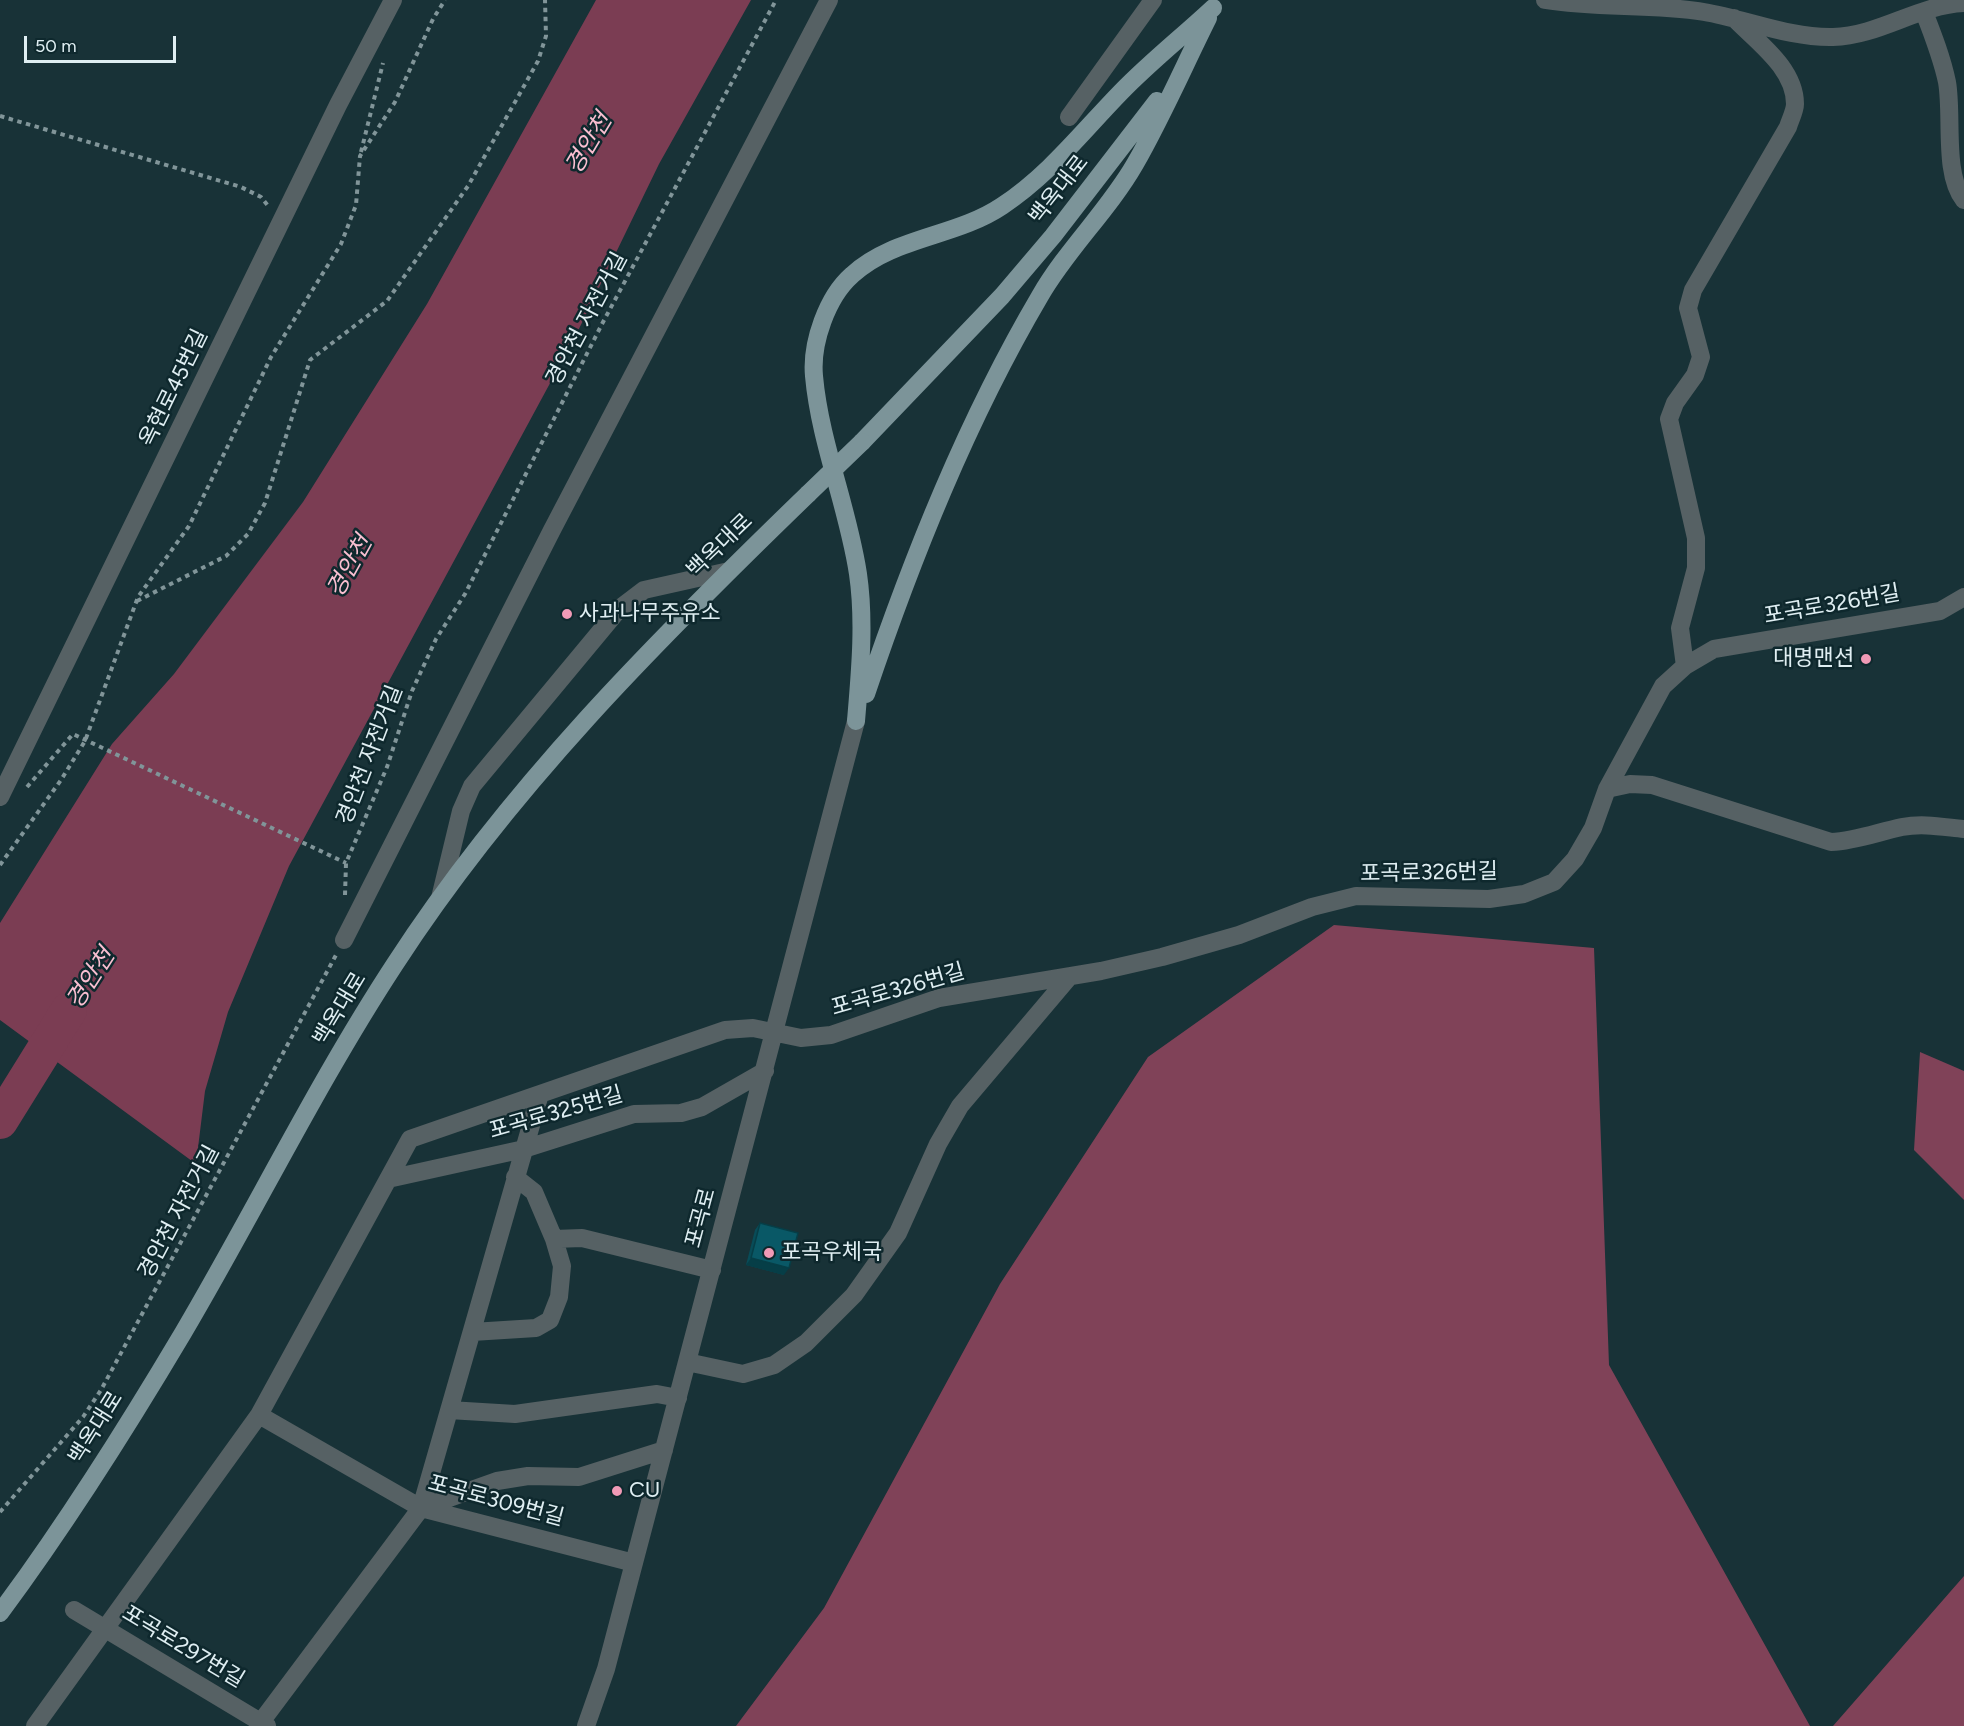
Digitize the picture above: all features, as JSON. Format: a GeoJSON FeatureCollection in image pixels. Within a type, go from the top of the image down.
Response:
{"type":"FeatureCollection","features":[{"type":"Feature","properties":{"kind":"main road","name":"백옥대로"},"geometry":{"type":"LineString","coordinates":[[0,1613],[66,1521],[183,1332],[347,1042],[394,965],[480,845],[561,748],[661,638],[862,442],[1002,296],[1053,236],[1160,97],[1215,4]]}},
{"type":"Feature","properties":{"kind":"main road"},"geometry":{"type":"LineString","coordinates":[[856,721],[900,596],[980,409],[1041,294],[1135,165],[1215,4]]}},
{"type":"Feature","properties":{"kind":"main road"},"geometry":{"type":"LineString","coordinates":[[856,721],[861,634],[858,574],[813,374],[817,339],[829,307],[850,276],[876,256],[953,230],[1000,208],[1042,177],[1122,91],[1215,4]]}},
{"type":"Feature","properties":{"kind":"street","name":"옥현로45번길"},"geometry":{"type":"LineString","coordinates":[[1,792],[338,105],[393,0]]}},
{"type":"Feature","properties":{"kind":"street"},"geometry":{"type":"LineString","coordinates":[[344,940],[552,530],[829,0]]}},
{"type":"Feature","properties":{"kind":"street"},"geometry":{"type":"LineString","coordinates":[[1069,117],[1153,0]]}},
{"type":"Feature","properties":{"kind":"street"},"geometry":{"type":"LineString","coordinates":[[1545,0],[1613,8],[1673,9],[1734,18],[1797,34],[1832,37],[1862,34],[1924,12],[1964,3]]}},
{"type":"Feature","properties":{"kind":"street"},"geometry":{"type":"LineString","coordinates":[[1924,12],[1938,47],[1947,82],[1953,175],[1957,191],[1964,200]]}},
{"type":"Feature","properties":{"kind":"street"},"geometry":{"type":"LineString","coordinates":[[1685,666],[1680,628],[1696,568],[1696,538],[1669,419],[1675,403],[1695,375],[1701,357],[1688,308],[1693,290],[1788,127],[1795,105],[1791,87],[1781,65],[1734,18]]}},
{"type":"Feature","properties":{"kind":"street"},"geometry":{"type":"LineString","coordinates":[[440,898],[461,811],[472,786],[619,609],[644,590],[729,571]]}},
{"type":"Feature","properties":{"kind":"street","name":"포곡로326번길"},"geometry":{"type":"LineString","coordinates":[[35,1726],[259,1415],[410,1139],[725,1030],[753,1028],[801,1038],[831,1035],[939,998],[1070,976],[1162,957],[1239,935],[1312,907],[1356,896],[1489,899],[1524,894],[1554,882],[1575,859],[1593,828],[1607,789],[1663,686],[1685,666],[1714,649],[1940,611],[1964,597]]}},
{"type":"Feature","properties":{"kind":"street","name":"포곡로"},"geometry":{"type":"LineString","coordinates":[[586,1726],[606,1669],[856,721]]}},
{"type":"Feature","properties":{"kind":"street"},"geometry":{"type":"LineString","coordinates":[[1607,789],[1630,784],[1652,784],[1832,842],[1847,842],[1904,827],[1934,825],[1964,830]]}},
{"type":"Feature","properties":{"kind":"street"},"geometry":{"type":"LineString","coordinates":[[687,1362],[743,1374],[774,1365],[806,1343],[854,1295],[898,1233],[938,1144],[960,1107],[1070,976]]}},
{"type":"Feature","properties":{"kind":"street","name":"포곡로325번길"},"geometry":{"type":"LineString","coordinates":[[388,1179],[524,1149],[634,1114],[681,1113],[702,1107],[765,1071]]}},
{"type":"Feature","properties":{"kind":"street"},"geometry":{"type":"LineString","coordinates":[[262,1725],[421,1508],[540,1094]]}},
{"type":"Feature","properties":{"kind":"street"},"geometry":{"type":"LineString","coordinates":[[472,1332],[536,1329],[550,1320],[558,1297],[562,1266],[554,1239],[534,1192],[515,1177]]}},
{"type":"Feature","properties":{"kind":"street"},"geometry":{"type":"LineString","coordinates":[[554,1239],[582,1239],[712,1269]]}},
{"type":"Feature","properties":{"kind":"street"},"geometry":{"type":"LineString","coordinates":[[449,1410],[515,1414],[657,1394],[678,1398]]}},
{"type":"Feature","properties":{"kind":"street","name":"포곡로309번길"},"geometry":{"type":"LineString","coordinates":[[259,1415],[421,1508],[634,1563]]}},
{"type":"Feature","properties":{"kind":"street"},"geometry":{"type":"LineString","coordinates":[[421,1508],[497,1481],[528,1476],[579,1477],[664,1450]]}},
{"type":"Feature","properties":{"kind":"street","name":"포곡로297번길"},"geometry":{"type":"LineString","coordinates":[[74,1610],[262,1725]]}},
{"type":"Feature","properties":{"kind":"path"},"geometry":{"type":"LineString","coordinates":[[360,156],[395,102],[433,19],[445,0]]}},
{"type":"Feature","properties":{"kind":"path"},"geometry":{"type":"LineString","coordinates":[[136,602],[226,556],[248,534],[265,503],[310,360],[387,301],[468,186],[538,61],[546,36],[545,0]]}},
{"type":"Feature","properties":{"kind":"path","name":"경안천 자전거길"},"geometry":{"type":"LineString","coordinates":[[345,907],[346,863],[387,767],[412,691],[436,639],[465,594],[602,324],[777,0]]}},
{"type":"Feature","properties":{"kind":"path"},"geometry":{"type":"LineString","coordinates":[[0,864],[62,780],[85,741],[136,602],[189,526],[271,357],[341,244],[356,205],[360,156],[385,56]]}},
{"type":"Feature","properties":{"kind":"path"},"geometry":{"type":"LineString","coordinates":[[0,116],[241,187],[261,196],[281,223]]}},
{"type":"Feature","properties":{"kind":"path"},"geometry":{"type":"LineString","coordinates":[[23,792],[73,734],[346,863]]}},
{"type":"Feature","properties":{"kind":"path","name":"경안천 자전거길"},"geometry":{"type":"LineString","coordinates":[[0,1512],[83,1417],[101,1390],[344,940]]}},
{"type":"Feature","properties":{"kind":"shaded area"},"geometry":{"type":"Polygon","coordinates":[[[1334,925],[1594,948],[1609,1365],[1810,1726],[736,1726],[824,1608],[1000,1284],[1148,1057],[1334,925]]]}},
{"type":"Feature","properties":{"kind":"shaded area"},"geometry":{"type":"Polygon","coordinates":[[[1920,1052],[1964,1071],[1964,1200],[1914,1150],[1920,1052]]]}},
{"type":"Feature","properties":{"kind":"shaded area"},"geometry":{"type":"Polygon","coordinates":[[[1964,1576],[1964,1726],[1833,1726],[1964,1576]]]}},
{"type":"Feature","properties":{"kind":"water"},"geometry":{"type":"Polygon","coordinates":[[[596,0],[751,0],[659,164],[575,337],[289,866],[228,1012],[205,1091],[196,1164],[0,1020],[0,923],[112,744],[174,674],[303,502],[427,304],[596,0]]]}},
{"type":"Feature","properties":{"kind":"building","name":"포곡우체국"},"geometry":{"type":"Polygon","coordinates":[[[760,1223],[798,1233],[789,1268],[751,1258],[760,1223]]]}},
{"type":"Feature","properties":{"kind":"waterway","name":"경안천"},"geometry":{"type":"LineString","coordinates":[[0,1121],[69,1010]]}},
{"type":"Feature","properties":{"kind":"place","name":"사과나무주유소"},"geometry":{"type":"Point","coordinates":[567,614]}},
{"type":"Feature","properties":{"kind":"place","name":"대명맨션"},"geometry":{"type":"Point","coordinates":[1866,659]}},
{"type":"Feature","properties":{"kind":"place","name":"포곡우체국"},"geometry":{"type":"Point","coordinates":[769,1253]}},
{"type":"Feature","properties":{"kind":"place","name":"CU"},"geometry":{"type":"Point","coordinates":[617,1491]}}]}
